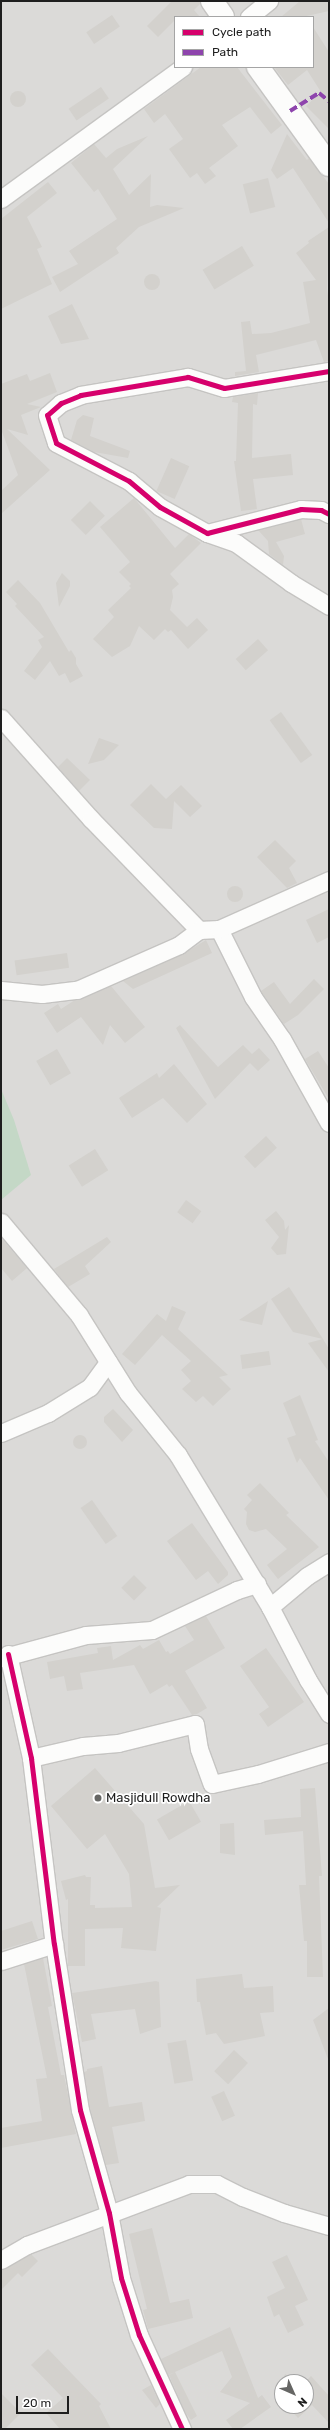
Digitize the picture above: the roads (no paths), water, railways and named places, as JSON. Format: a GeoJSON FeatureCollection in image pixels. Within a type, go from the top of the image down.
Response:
{"type":"FeatureCollection","features":[{"type":"Feature","properties":{"kind":"street"},"geometry":{"type":"LineString","coordinates":[[212,1],[222,16]]}},
{"type":"Feature","properties":{"kind":"street"},"geometry":{"type":"LineString","coordinates":[[250,16],[269,1]]}},
{"type":"Feature","properties":{"kind":"street"},"geometry":{"type":"LineString","coordinates":[[1,200],[182,68]]}},
{"type":"Feature","properties":{"kind":"street"},"geometry":{"type":"LineString","coordinates":[[259,68],[329,165]]}},
{"type":"Feature","properties":{"kind":"street"},"geometry":{"type":"LineString","coordinates":[[329,371],[224,388],[188,377],[82,395],[62,403],[47,415],[56,443],[129,481],[160,507],[207,533],[236,543],[291,583],[329,606]]}},
{"type":"Feature","properties":{"kind":"street"},"geometry":{"type":"LineString","coordinates":[[207,533],[301,509],[321,510],[329,514]]}},
{"type":"Feature","properties":{"kind":"street"},"geometry":{"type":"LineString","coordinates":[[1,718],[91,819],[199,930]]}},
{"type":"Feature","properties":{"kind":"street"},"geometry":{"type":"LineString","coordinates":[[1,990],[42,994],[77,990],[179,945],[199,930],[219,929],[329,880]]}},
{"type":"Feature","properties":{"kind":"street"},"geometry":{"type":"LineString","coordinates":[[219,929],[253,997],[282,1039],[329,1123]]}},
{"type":"Feature","properties":{"kind":"street"},"geometry":{"type":"LineString","coordinates":[[1,1222],[79,1315],[128,1393],[178,1455],[270,1606],[308,1680],[329,1714]]}},
{"type":"Feature","properties":{"kind":"street"},"geometry":{"type":"LineString","coordinates":[[1,1433],[48,1413],[90,1387],[108,1362]]}},
{"type":"Feature","properties":{"kind":"street"},"geometry":{"type":"LineString","coordinates":[[270,1606],[307,1576],[329,1562]]}},
{"type":"Feature","properties":{"kind":"street"},"geometry":{"type":"LineString","coordinates":[[182,2429],[139,2336],[121,2278],[109,2213],[80,2110],[54,1944],[31,1758],[4,1656],[86,1635],[152,1630],[237,1590],[257,1584]]}},
{"type":"Feature","properties":{"kind":"street"},"geometry":{"type":"LineString","coordinates":[[31,1758],[83,1746],[118,1743],[195,1724],[199,1749],[212,1784],[258,1774],[329,1752]]}},
{"type":"Feature","properties":{"kind":"street"},"geometry":{"type":"LineString","coordinates":[[1,1962],[54,1944]]}},
{"type":"Feature","properties":{"kind":"street"},"geometry":{"type":"LineString","coordinates":[[1,2260],[27,2246],[109,2213],[189,2184],[217,2184],[243,2197],[284,2213],[329,2226]]}},
{"type":"Feature","properties":{"kind":"place","name":"Masjidull Rowdha"},"geometry":{"type":"Point","coordinates":[98,1798]}}]}
